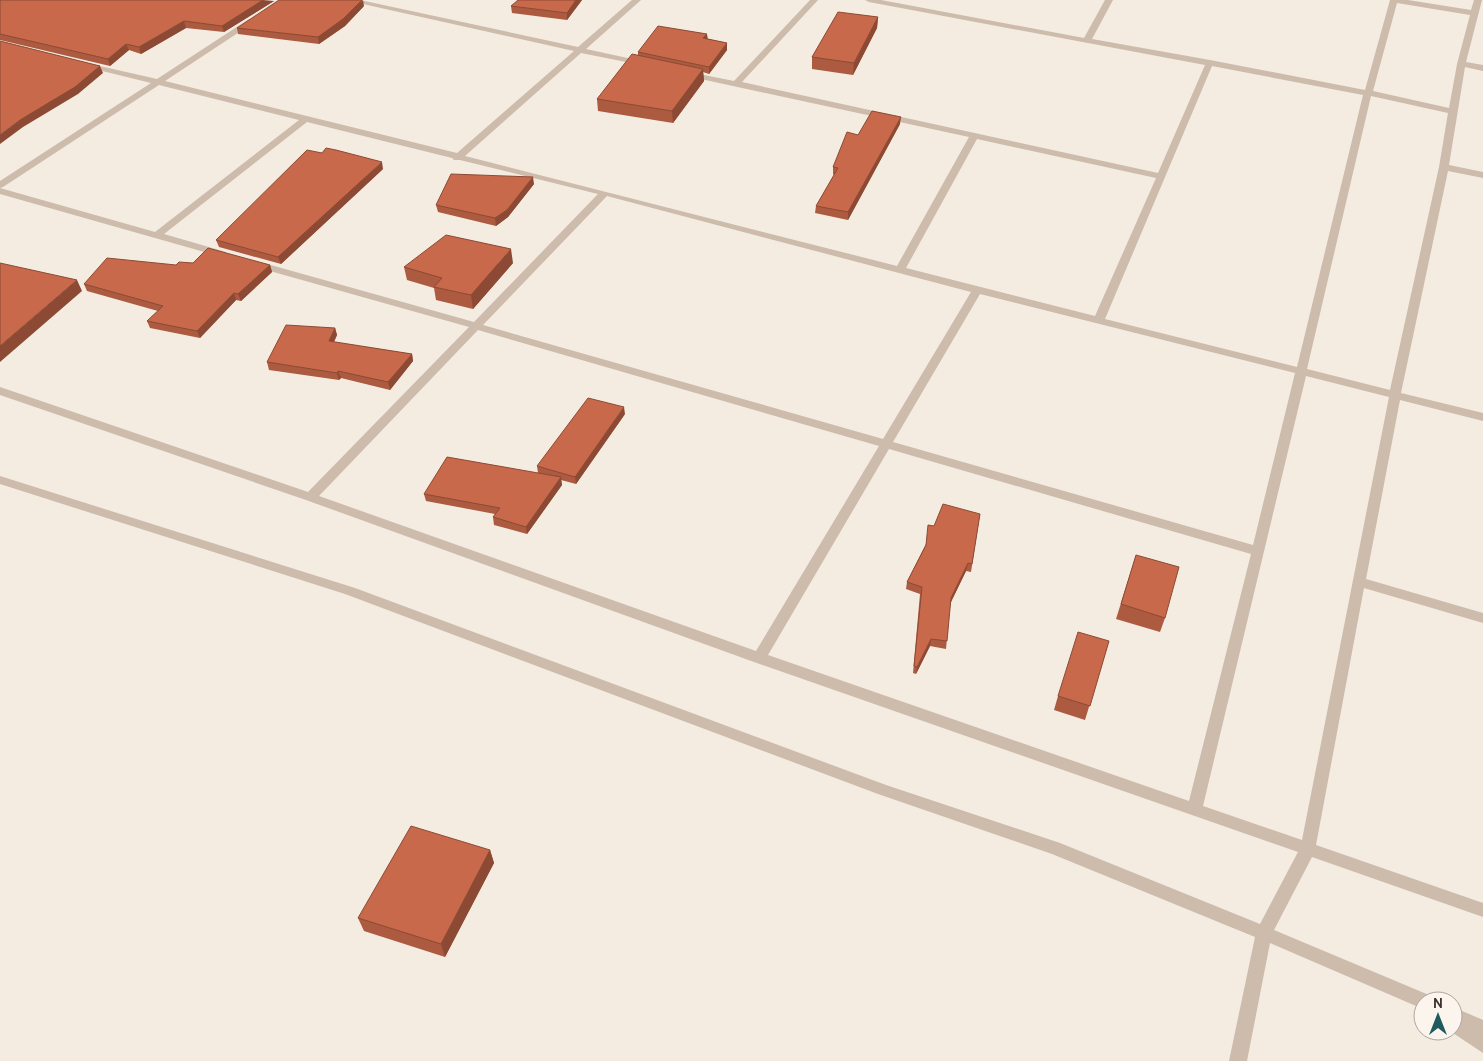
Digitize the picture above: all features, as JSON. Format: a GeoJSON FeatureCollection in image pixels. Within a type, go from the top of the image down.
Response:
{"type":"FeatureCollection","features":[{"type":"Feature","properties":{"kind":"street"},"geometry":{"type":"LineString","coordinates":[[349,0],[649,65]]}},
{"type":"Feature","properties":{"kind":"street"},"geometry":{"type":"LineString","coordinates":[[457,158],[637,0]]}},
{"type":"Feature","properties":{"kind":"street"},"geometry":{"type":"LineString","coordinates":[[736,84],[814,0]]}},
{"type":"Feature","properties":{"kind":"street"},"geometry":{"type":"LineString","coordinates":[[870,0],[1368,92],[1454,112]]}},
{"type":"Feature","properties":{"kind":"street"},"geometry":{"type":"LineString","coordinates":[[1087,40],[1109,0]]}},
{"type":"Feature","properties":{"kind":"street"},"geometry":{"type":"LineString","coordinates":[[1194,810],[1368,92],[1394,0],[1474,13]]}},
{"type":"Feature","properties":{"kind":"street"},"geometry":{"type":"LineString","coordinates":[[1238,1061],[1264,933],[1308,849],[1395,395],[1444,167],[1461,64],[1478,0]]}},
{"type":"Feature","properties":{"kind":"street"},"geometry":{"type":"LineString","coordinates":[[0,185],[260,15]]}},
{"type":"Feature","properties":{"kind":"street"},"geometry":{"type":"LineString","coordinates":[[74,61],[1483,417]]}},
{"type":"Feature","properties":{"kind":"street"},"geometry":{"type":"LineString","coordinates":[[1099,320],[1210,62]]}},
{"type":"Feature","properties":{"kind":"street"},"geometry":{"type":"LineString","coordinates":[[1461,64],[1483,68]]}},
{"type":"Feature","properties":{"kind":"street"},"geometry":{"type":"LineString","coordinates":[[678,71],[1161,176]]}},
{"type":"Feature","properties":{"kind":"street"},"geometry":{"type":"LineString","coordinates":[[156,236],[305,119]]}},
{"type":"Feature","properties":{"kind":"street"},"geometry":{"type":"LineString","coordinates":[[900,270],[975,135]]}},
{"type":"Feature","properties":{"kind":"street"},"geometry":{"type":"LineString","coordinates":[[1444,167],[1483,175]]}},
{"type":"Feature","properties":{"kind":"street"},"geometry":{"type":"LineString","coordinates":[[0,192],[478,325],[886,445],[1258,551]]}},
{"type":"Feature","properties":{"kind":"street"},"geometry":{"type":"LineString","coordinates":[[310,497],[606,194]]}},
{"type":"Feature","properties":{"kind":"street"},"geometry":{"type":"LineString","coordinates":[[759,658],[977,290]]}},
{"type":"Feature","properties":{"kind":"street"},"geometry":{"type":"LineString","coordinates":[[0,391],[310,497],[759,658],[1483,910]]}},
{"type":"Feature","properties":{"kind":"street"},"geometry":{"type":"LineString","coordinates":[[0,480],[350,591],[883,790],[1055,848],[1264,933],[1413,997]]}},
{"type":"Feature","properties":{"kind":"street"},"geometry":{"type":"LineString","coordinates":[[1359,582],[1483,618]]}},
{"type":"Feature","properties":{"kind":"street"},"geometry":{"type":"LineString","coordinates":[[1463,1019],[1483,1028]]}},
{"type":"Feature","properties":{"kind":"street"},"geometry":{"type":"LineString","coordinates":[[1463,1030],[1483,1045]]}},
{"type":"Feature","properties":{"kind":"building"},"geometry":{"type":"Polygon","coordinates":[[[0,0],[263,0],[222,26],[184,21],[139,47],[126,44],[108,59],[0,34],[0,0]]]}},
{"type":"Feature","properties":{"kind":"building"},"geometry":{"type":"Polygon","coordinates":[[[279,0],[362,0],[343,19],[318,37],[237,28],[279,0]]]}},
{"type":"Feature","properties":{"kind":"building"},"geometry":{"type":"Polygon","coordinates":[[[518,0],[576,0],[567,13],[511,6],[518,0]]]}},
{"type":"Feature","properties":{"kind":"building"},"geometry":{"type":"Polygon","coordinates":[[[838,12],[878,17],[854,63],[812,57],[838,12]]]}},
{"type":"Feature","properties":{"kind":"building"},"geometry":{"type":"Polygon","coordinates":[[[658,26],[707,34],[703,38],[727,43],[709,67],[638,52],[658,26]]]}},
{"type":"Feature","properties":{"kind":"building"},"geometry":{"type":"Polygon","coordinates":[[[0,41],[100,66],[75,87],[20,120],[0,135],[0,41]]]}},
{"type":"Feature","properties":{"kind":"building"},"geometry":{"type":"Polygon","coordinates":[[[632,54],[703,69],[672,111],[597,99],[632,54]]]}},
{"type":"Feature","properties":{"kind":"building"},"geometry":{"type":"Polygon","coordinates":[[[872,111],[901,117],[848,212],[816,206],[838,168],[833,167],[847,132],[858,135],[872,111]]]}},
{"type":"Feature","properties":{"kind":"building"},"geometry":{"type":"Polygon","coordinates":[[[326,148],[382,162],[278,257],[216,240],[307,150],[322,153],[326,148]]]}},
{"type":"Feature","properties":{"kind":"building"},"geometry":{"type":"Polygon","coordinates":[[[451,174],[533,177],[507,210],[495,218],[436,205],[451,174]]]}},
{"type":"Feature","properties":{"kind":"building"},"geometry":{"type":"Polygon","coordinates":[[[446,235],[511,249],[471,295],[434,287],[442,278],[404,267],[446,235]]]}},
{"type":"Feature","properties":{"kind":"building"},"geometry":{"type":"Polygon","coordinates":[[[208,248],[270,265],[238,294],[234,293],[197,331],[147,321],[163,306],[84,284],[107,258],[176,265],[179,262],[193,263],[208,248]]]}},
{"type":"Feature","properties":{"kind":"building"},"geometry":{"type":"Polygon","coordinates":[[[0,263],[77,280],[0,346],[0,263]]]}},
{"type":"Feature","properties":{"kind":"building"},"geometry":{"type":"Polygon","coordinates":[[[286,325],[335,328],[329,341],[412,354],[388,382],[338,371],[337,373],[267,362],[286,325]]]}},
{"type":"Feature","properties":{"kind":"building"},"geometry":{"type":"Polygon","coordinates":[[[588,398],[624,407],[575,477],[537,466],[588,398]]]}},
{"type":"Feature","properties":{"kind":"building"},"geometry":{"type":"Polygon","coordinates":[[[447,457],[561,477],[526,527],[493,517],[500,508],[424,494],[447,457]]]}},
{"type":"Feature","properties":{"kind":"building"},"geometry":{"type":"Polygon","coordinates":[[[943,504],[980,514],[972,564],[968,563],[951,598],[947,641],[931,639],[917,667],[914,666],[922,587],[907,582],[926,545],[928,525],[934,526],[943,504]]]}},
{"type":"Feature","properties":{"kind":"building"},"geometry":{"type":"Polygon","coordinates":[[[1136,555],[1179,567],[1165,618],[1121,604],[1136,555]]]}},
{"type":"Feature","properties":{"kind":"building"},"geometry":{"type":"Polygon","coordinates":[[[1078,632],[1109,641],[1090,706],[1058,696],[1078,632]]]}},
{"type":"Feature","properties":{"kind":"building"},"geometry":{"type":"Polygon","coordinates":[[[411,826],[490,850],[441,944],[358,918],[411,826]]]}}]}
